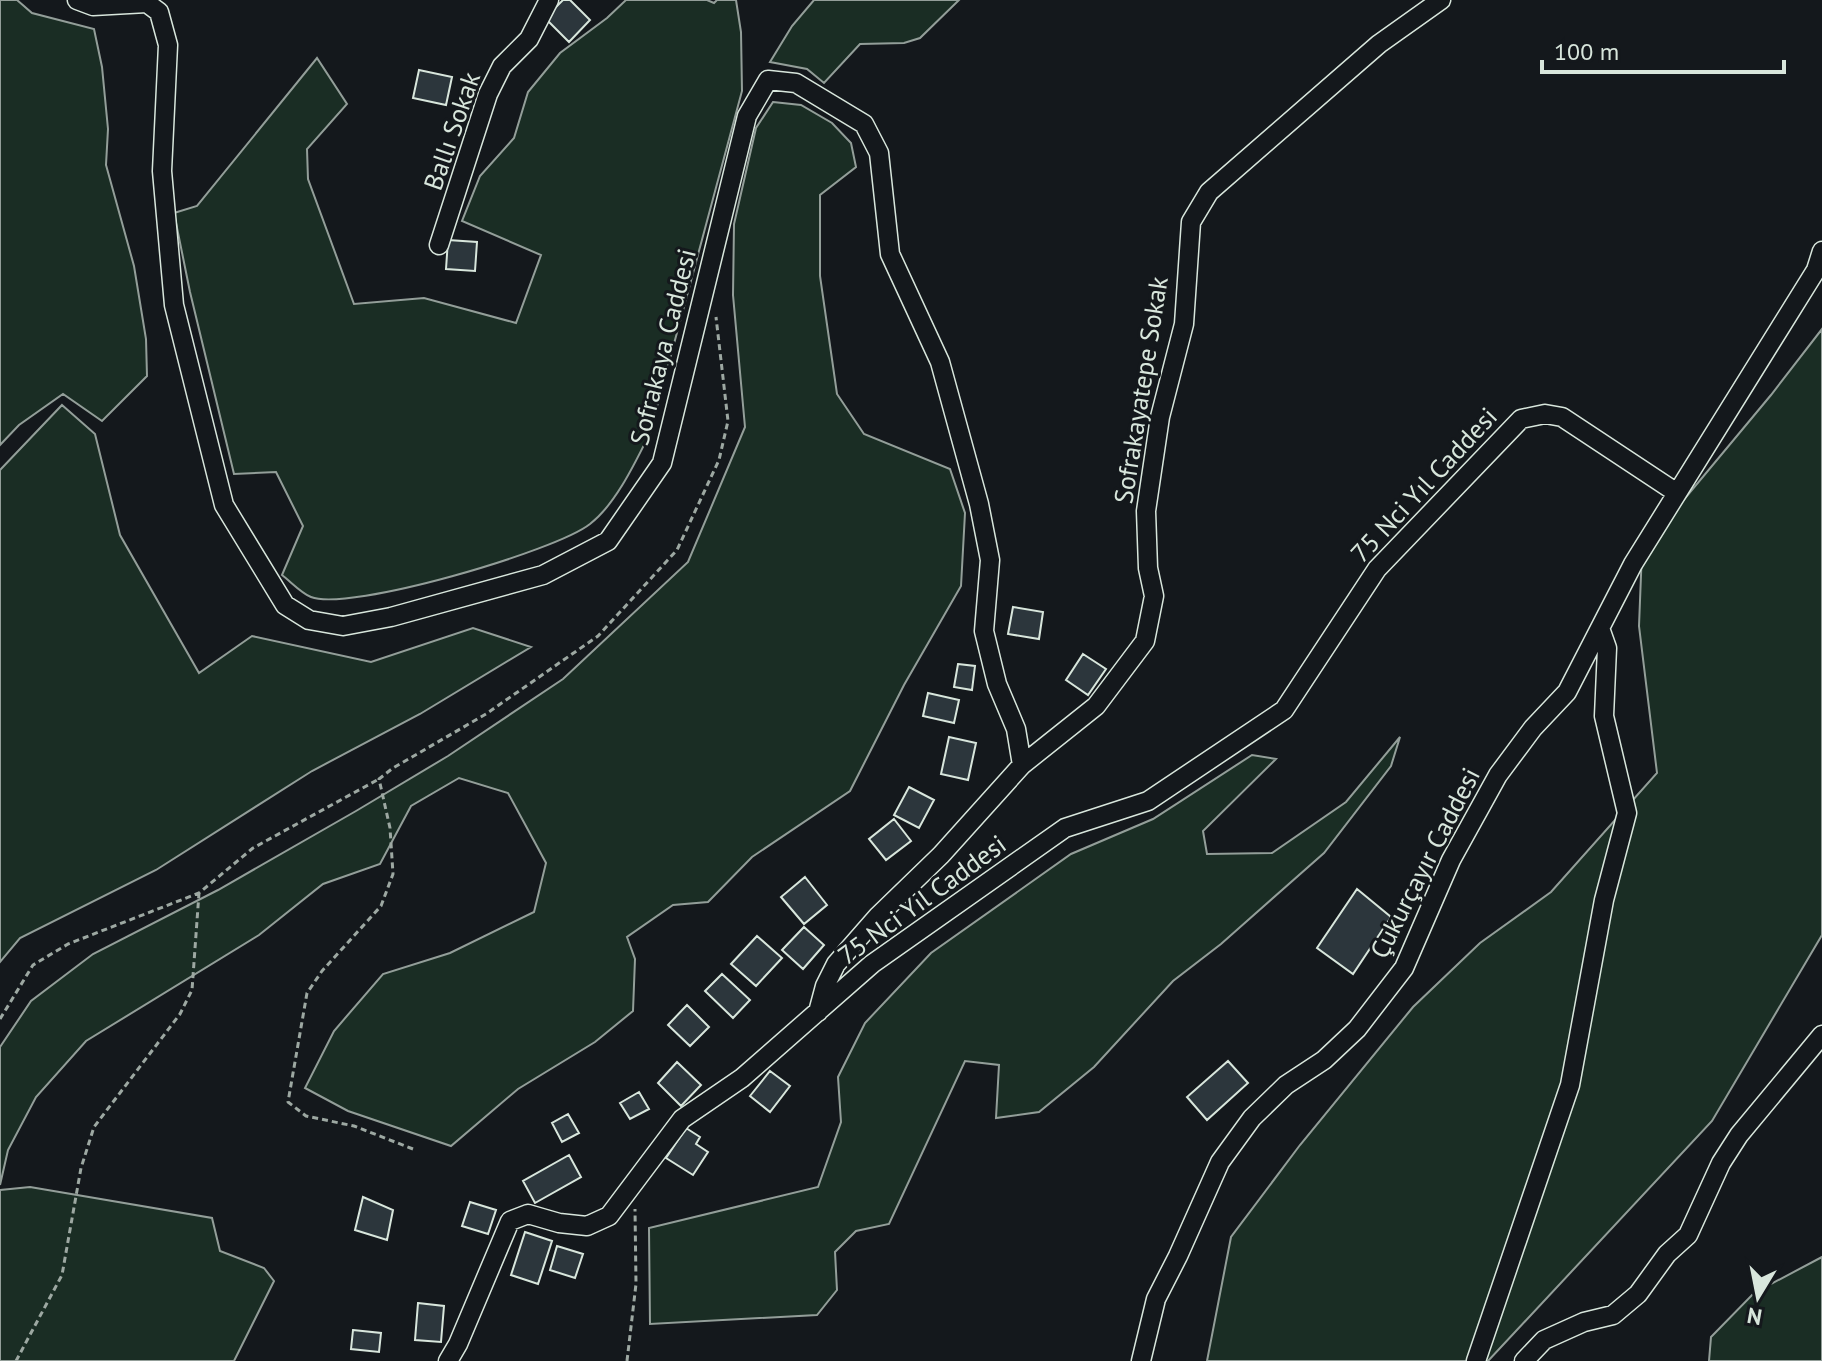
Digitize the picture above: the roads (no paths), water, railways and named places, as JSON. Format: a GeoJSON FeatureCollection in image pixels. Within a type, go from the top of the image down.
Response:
{"type":"FeatureCollection","features":[{"type":"Feature","properties":{"kind":"street","name":"Sofrakaya Caddesi"},"geometry":{"type":"LineString","coordinates":[[77,0],[93,6],[148,1],[159,12],[168,45],[162,171],[174,305],[224,505],[285,605],[309,620],[343,626],[391,617],[543,575],[608,541],[662,463],[747,116],[768,80],[796,83],[864,124],[879,153],[890,254],[940,362],[979,504],[990,560],[984,631],[997,684],[1016,729],[1022,765]]}},
{"type":"Feature","properties":{"kind":"street","name":"Ballı Sokak"},"geometry":{"type":"LineString","coordinates":[[439,245],[488,94],[502,66],[529,39],[549,0]]}},
{"type":"Feature","properties":{"kind":"street","name":"Sofrakayatepe Sokak"},"geometry":{"type":"LineString","coordinates":[[818,1012],[825,986],[836,964],[878,916],[941,855],[1022,765],[1096,706],[1145,641],[1154,596],[1148,568],[1146,511],[1160,417],[1184,324],[1191,222],[1209,192],[1379,44],[1441,0]]}},
{"type":"Feature","properties":{"kind":"street","name":"Çukurçayır Caddesi"},"geometry":{"type":"LineString","coordinates":[[1141,1361],[1156,1299],[1220,1162],[1252,1118],[1286,1085],[1324,1060],[1357,1029],[1404,968],[1451,860],[1498,775],[1533,728],[1567,692],[1633,564],[1816,270],[1822,251]]}},
{"type":"Feature","properties":{"kind":"street","name":"75 Nci Yıl Caddesi"},"geometry":{"type":"LineString","coordinates":[[448,1361],[510,1221],[528,1214],[559,1223],[587,1226],[609,1216],[682,1119],[742,1078],[872,964],[1065,828],[1148,801],[1284,710],[1377,569],[1521,419],[1545,414],[1562,417],[1677,493]]}},
{"type":"Feature","properties":{"kind":"street"},"geometry":{"type":"LineString","coordinates":[[1476,1361],[1570,1085],[1604,900],[1627,813],[1604,716],[1607,648],[1601,631]]}},
{"type":"Feature","properties":{"kind":"street"},"geometry":{"type":"LineString","coordinates":[[1524,1361],[1544,1340],[1584,1322],[1613,1315],[1638,1294],[1667,1254],[1688,1235],[1721,1163],[1739,1135],[1822,1035]]}}]}
